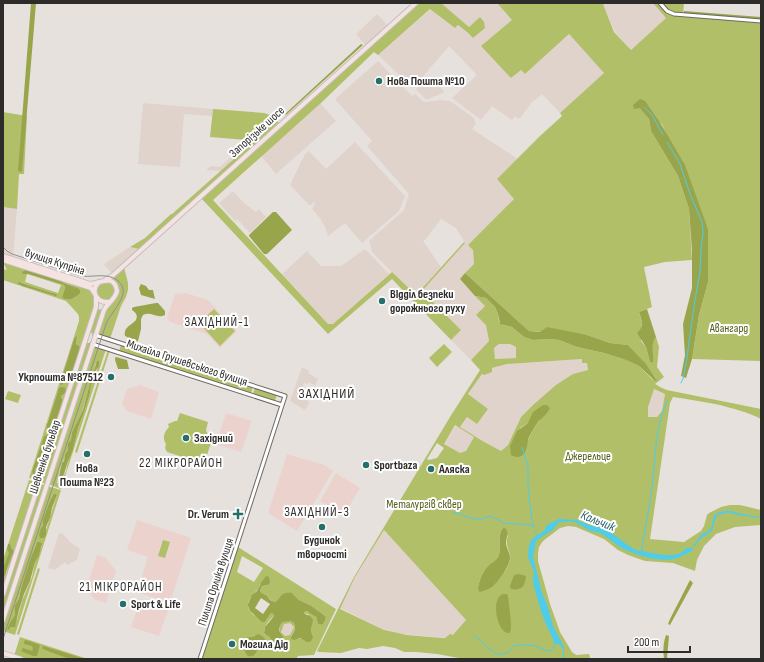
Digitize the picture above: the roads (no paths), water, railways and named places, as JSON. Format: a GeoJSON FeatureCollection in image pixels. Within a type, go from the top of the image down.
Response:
{"type":"FeatureCollection","features":[{"type":"Feature","properties":{"kind":"main road","name":"Запорізьке шосе"},"geometry":{"type":"LineString","coordinates":[[103,280],[112,276],[416,3]]}},
{"type":"Feature","properties":{"kind":"main road","name":"вулиця Купріна"},"geometry":{"type":"LineString","coordinates":[[3,256],[90,284],[103,280]]}},
{"type":"Feature","properties":{"kind":"main road","name":"вулиця Купріна"},"geometry":{"type":"LineString","coordinates":[[3,260],[89,287],[96,295]]}},
{"type":"Feature","properties":{"kind":"main road"},"geometry":{"type":"LineString","coordinates":[[112,276],[117,293],[110,302],[103,302],[99,300],[96,295],[96,286],[103,280],[114,283]]}},
{"type":"Feature","properties":{"kind":"main road","name":"Шевченка бульвар"},"geometry":{"type":"LineString","coordinates":[[3,594],[88,333],[96,306],[96,295]]}},
{"type":"Feature","properties":{"kind":"main road","name":"Шевченка бульвар"},"geometry":{"type":"LineString","coordinates":[[3,620],[95,335],[104,310],[110,302]]}},
{"type":"Feature","properties":{"kind":"main road","name":"Михайла Грушевського вулиця"},"geometry":{"type":"LineString","coordinates":[[88,333],[95,335]]}},
{"type":"Feature","properties":{"kind":"main road","name":"Михайла Грушевського вулиця"},"geometry":{"type":"LineString","coordinates":[[85,341],[92,344]]}},
{"type":"Feature","properties":{"kind":"main road"},"geometry":{"type":"LineString","coordinates":[[39,482],[47,485]]}},
{"type":"Feature","properties":{"kind":"main road"},"geometry":{"type":"LineString","coordinates":[[3,653],[11,657],[21,659]]}},
{"type":"Feature","properties":{"kind":"street"},"geometry":{"type":"LineString","coordinates":[[660,3],[667,11],[674,14],[761,22]]}},
{"type":"Feature","properties":{"kind":"street","name":"Михайла Грушевського вулиця"},"geometry":{"type":"LineString","coordinates":[[95,335],[253,390],[282,404]]}},
{"type":"Feature","properties":{"kind":"street","name":"Михайла Грушевського вулиця"},"geometry":{"type":"LineString","coordinates":[[92,344],[253,390],[285,396]]}},
{"type":"Feature","properties":{"kind":"street","name":"Пилипа Орлика вулиця"},"geometry":{"type":"LineString","coordinates":[[200,659],[285,396]]}},
{"type":"Feature","properties":{"kind":"water"},"geometry":{"type":"Polygon","coordinates":[[[725,511],[732,511],[761,518],[729,513],[717,515],[712,531],[700,539],[694,547],[693,546],[701,535],[711,529],[714,515],[725,511]]]}},
{"type":"Feature","properties":{"kind":"water"},"geometry":{"type":"Polygon","coordinates":[[[559,519],[577,520],[602,528],[636,550],[664,555],[673,555],[681,553],[686,548],[693,549],[690,552],[674,559],[661,560],[647,557],[626,550],[603,534],[591,531],[575,522],[559,522],[553,530],[536,541],[533,557],[542,593],[547,604],[553,626],[564,647],[565,659],[563,659],[563,649],[559,644],[555,644],[542,614],[534,587],[534,572],[528,557],[529,545],[532,539],[544,531],[547,525],[559,519]]]}},
{"type":"Feature","properties":{"kind":"waterway"},"geometry":{"type":"LineString","coordinates":[[644,107],[652,115],[663,135]]}},
{"type":"Feature","properties":{"kind":"waterway"},"geometry":{"type":"LineString","coordinates":[[667,142],[680,164],[690,194],[702,222],[703,233],[700,272],[686,364],[681,383]]}},
{"type":"Feature","properties":{"kind":"waterway"},"geometry":{"type":"LineString","coordinates":[[641,552],[652,488],[656,443],[663,410],[668,400]]}},
{"type":"Feature","properties":{"kind":"waterway"},"geometry":{"type":"LineString","coordinates":[[522,447],[528,467],[528,487],[532,521]]}},
{"type":"Feature","properties":{"kind":"waterway"},"geometry":{"type":"LineString","coordinates":[[453,512],[474,519],[482,519],[490,516],[504,523],[534,525]]}},
{"type":"Feature","properties":{"kind":"waterway"},"geometry":{"type":"LineString","coordinates":[[533,524],[534,528]]}},
{"type":"Feature","properties":{"kind":"waterway","name":"Кальчик"},"geometry":{"type":"LineString","coordinates":[[535,531],[537,536]]}},
{"type":"Feature","properties":{"kind":"waterway"},"geometry":{"type":"LineString","coordinates":[[474,635],[493,652],[499,654],[507,653],[514,646],[518,645],[533,645],[550,651],[556,643]]}},
{"type":"Feature","properties":{"kind":"tram line"},"geometry":{"type":"LineString","coordinates":[[3,247],[12,254],[81,276],[103,276],[113,278],[119,281],[123,290],[120,301],[106,324],[3,639]]}},
{"type":"Feature","properties":{"kind":"place","name":"Нова Пошта №10"},"geometry":{"type":"Point","coordinates":[379,81]}},
{"type":"Feature","properties":{"kind":"place","name":"ВІдділ безпеки дорожнього руху"},"geometry":{"type":"Point","coordinates":[382,301]}},
{"type":"Feature","properties":{"kind":"place","name":"Укрпошта №87512"},"geometry":{"type":"Point","coordinates":[111,377]}},
{"type":"Feature","properties":{"kind":"place","name":"Західний"},"geometry":{"type":"Point","coordinates":[186,438]}},
{"type":"Feature","properties":{"kind":"place","name":"Нова Пошта №23"},"geometry":{"type":"Point","coordinates":[87,454]}},
{"type":"Feature","properties":{"kind":"place","name":"Sportbaza"},"geometry":{"type":"Point","coordinates":[366,465]}},
{"type":"Feature","properties":{"kind":"place","name":"Аляска"},"geometry":{"type":"Point","coordinates":[431,469]}},
{"type":"Feature","properties":{"kind":"place","name":"Dr. Verum"},"geometry":{"type":"Point","coordinates":[238,514]}},
{"type":"Feature","properties":{"kind":"place","name":"Будинок творчості"},"geometry":{"type":"Point","coordinates":[322,527]}},
{"type":"Feature","properties":{"kind":"place","name":"Sport & Life"},"geometry":{"type":"Point","coordinates":[123,604]}},
{"type":"Feature","properties":{"kind":"place","name":"Могила Дiд"},"geometry":{"type":"Point","coordinates":[232,644]}},
{"type":"Feature","properties":{"kind":"district","name":"ЗАХІДНИЙ-1"},"geometry":{"type":"Point","coordinates":[217,322]}},
{"type":"Feature","properties":{"kind":"district","name":"ЗАХІДНИЙ"},"geometry":{"type":"Point","coordinates":[327,393]}},
{"type":"Feature","properties":{"kind":"district","name":"22 МІКРОРАЙОН"},"geometry":{"type":"Point","coordinates":[181,463]}},
{"type":"Feature","properties":{"kind":"district","name":"ЗАХІДНИЙ-3"},"geometry":{"type":"Point","coordinates":[317,512]}},
{"type":"Feature","properties":{"kind":"district","name":"21 МІКРОРАЙОН"},"geometry":{"type":"Point","coordinates":[121,587]}},
{"type":"Feature","properties":{"kind":"park label","name":"Авангард"},"geometry":{"type":"Point","coordinates":[729,328]}},
{"type":"Feature","properties":{"kind":"park label","name":"Джерельце"},"geometry":{"type":"Point","coordinates":[588,456]}},
{"type":"Feature","properties":{"kind":"park label","name":"Металургів сквер"},"geometry":{"type":"Point","coordinates":[424,504]}}]}
